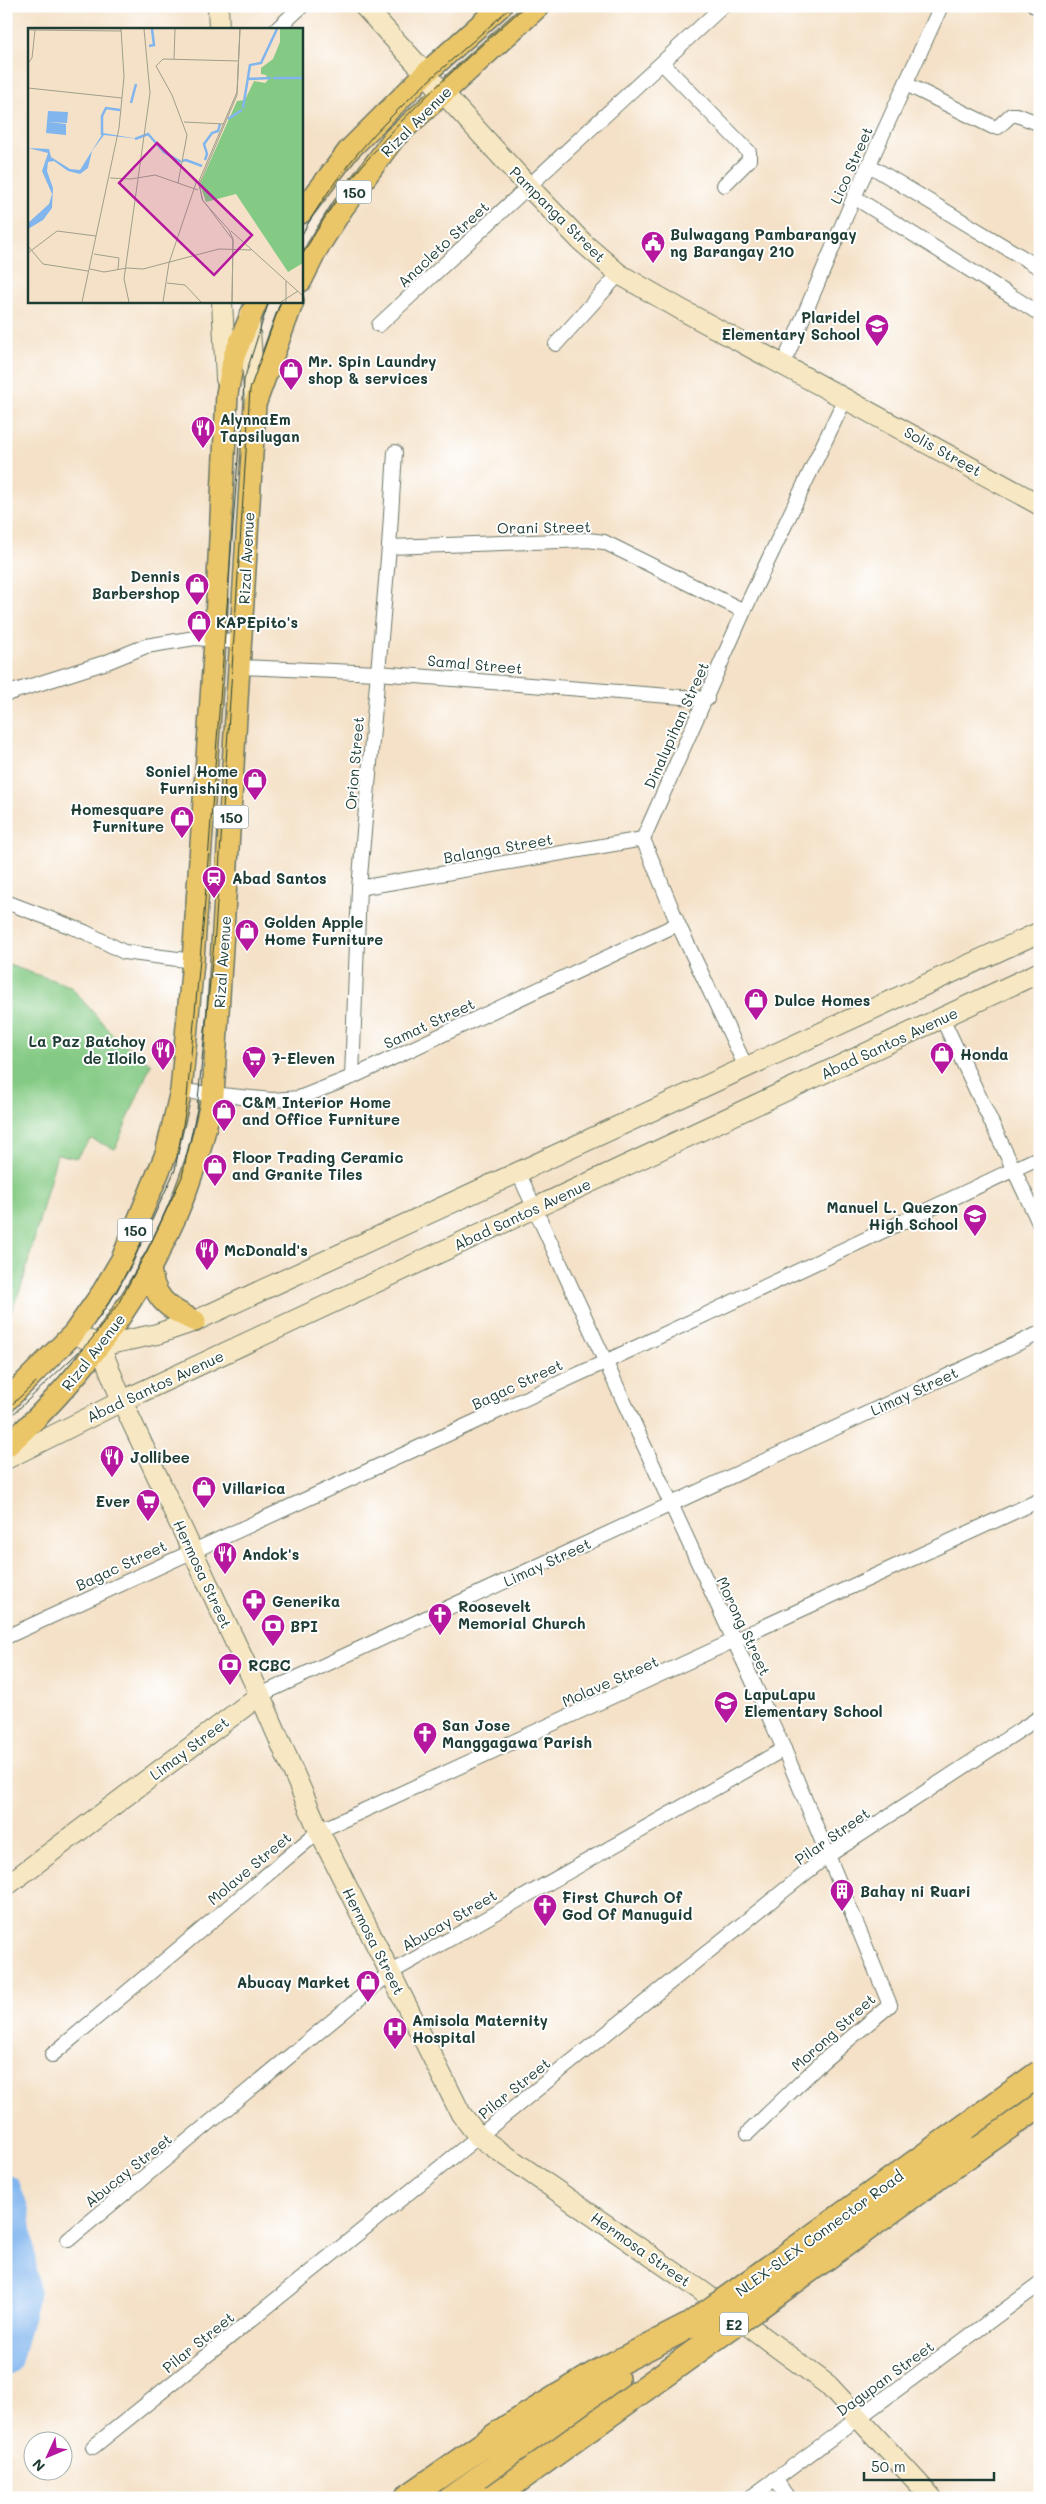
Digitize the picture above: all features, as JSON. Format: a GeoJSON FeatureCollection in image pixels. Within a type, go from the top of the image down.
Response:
{"type":"FeatureCollection","features":[{"type":"Feature","properties":{"kind":"highway","name":"NLEX-SLEX Connector Road"},"geometry":{"type":"LineString","coordinates":[[452,2498],[1040,2073]]}},
{"type":"Feature","properties":{"kind":"highway","name":"NLEX-SLEX Connector Road"},"geometry":{"type":"LineString","coordinates":[[493,2498],[1040,2104]]}},
{"type":"Feature","properties":{"kind":"highway"},"geometry":{"type":"LineString","coordinates":[[407,2498],[507,2428],[596,2373],[689,2326]]}},
{"type":"Feature","properties":{"kind":"main road","name":"Rizal Avenue"},"geometry":{"type":"LineString","coordinates":[[302,212],[349,150],[425,74],[501,6]]}},
{"type":"Feature","properties":{"kind":"main road","name":"Rizal Avenue"},"geometry":{"type":"LineString","coordinates":[[302,279],[332,225],[369,170],[394,138],[539,6]]}},
{"type":"Feature","properties":{"kind":"main road","name":"Rizal Avenue"},"geometry":{"type":"LineString","coordinates":[[6,1447],[57,1399],[100,1346],[126,1308],[150,1266],[195,1166],[213,1095],[255,404],[293,302]]}},
{"type":"Feature","properties":{"kind":"main road","name":"Rizal Avenue"},"geometry":{"type":"LineString","coordinates":[[6,1401],[74,1333],[122,1260],[166,1154],[181,1091],[193,961],[215,641],[227,394],[234,356],[252,306]]}},
{"type":"Feature","properties":{"kind":"main road"},"geometry":{"type":"LineString","coordinates":[[150,1266],[154,1290],[161,1300],[181,1315],[195,1321]]}},
{"type":"Feature","properties":{"kind":"street"},"geometry":{"type":"LineString","coordinates":[[218,6],[219,28]]}},
{"type":"Feature","properties":{"kind":"street"},"geometry":{"type":"LineString","coordinates":[[278,28],[302,6]]}},
{"type":"Feature","properties":{"kind":"street","name":"Pampanga Street"},"geometry":{"type":"LineString","coordinates":[[364,6],[582,242],[619,274],[845,398]]}},
{"type":"Feature","properties":{"kind":"street","name":"Anacleto Street"},"geometry":{"type":"LineString","coordinates":[[379,325],[723,6]]}},
{"type":"Feature","properties":{"kind":"street","name":"Lico Street"},"geometry":{"type":"LineString","coordinates":[[783,365],[868,165],[941,6]]}},
{"type":"Feature","properties":{"kind":"street"},"geometry":{"type":"LineString","coordinates":[[1035,6],[1040,8]]}},
{"type":"Feature","properties":{"kind":"street"},"geometry":{"type":"LineString","coordinates":[[662,63],[749,152],[749,160],[724,186]]}},
{"type":"Feature","properties":{"kind":"street"},"geometry":{"type":"LineString","coordinates":[[906,84],[993,127],[998,127],[1011,115],[1017,115],[1040,124]]}},
{"type":"Feature","properties":{"kind":"street"},"geometry":{"type":"LineString","coordinates":[[868,165],[1040,268]]}},
{"type":"Feature","properties":{"kind":"street"},"geometry":{"type":"LineString","coordinates":[[854,197],[1040,314]]}},
{"type":"Feature","properties":{"kind":"street"},"geometry":{"type":"LineString","coordinates":[[556,344],[619,274]]}},
{"type":"Feature","properties":{"kind":"street"},"geometry":{"type":"LineString","coordinates":[[222,302],[227,394]]}},
{"type":"Feature","properties":{"kind":"street"},"geometry":{"type":"LineString","coordinates":[[252,306],[255,404]]}},
{"type":"Feature","properties":{"kind":"street","name":"Solis Street"},"geometry":{"type":"LineString","coordinates":[[845,398],[1040,505]]}},
{"type":"Feature","properties":{"kind":"street","name":"Dinalupihan Street"},"geometry":{"type":"LineString","coordinates":[[643,839],[707,699],[744,611],[845,398]]}},
{"type":"Feature","properties":{"kind":"street","name":"Orion Street"},"geometry":{"type":"LineString","coordinates":[[352,1076],[359,888],[390,547],[395,452]]}},
{"type":"Feature","properties":{"kind":"street","name":"Orani Street"},"geometry":{"type":"LineString","coordinates":[[390,547],[588,540],[604,542],[744,611]]}},
{"type":"Feature","properties":{"kind":"street"},"geometry":{"type":"LineString","coordinates":[[6,694],[107,662],[146,646],[195,638],[242,642]]}},
{"type":"Feature","properties":{"kind":"street","name":"Samal Street"},"geometry":{"type":"LineString","coordinates":[[240,667],[378,673],[707,699]]}},
{"type":"Feature","properties":{"kind":"street"},"geometry":{"type":"LineString","coordinates":[[643,839],[678,924],[746,1067]]}},
{"type":"Feature","properties":{"kind":"street","name":"Balanga Street"},"geometry":{"type":"LineString","coordinates":[[359,888],[643,839]]}},
{"type":"Feature","properties":{"kind":"street"},"geometry":{"type":"LineString","coordinates":[[6,902],[85,932],[124,952],[193,961]]}},
{"type":"Feature","properties":{"kind":"street","name":"Samat Street"},"geometry":{"type":"LineString","coordinates":[[181,1091],[272,1100],[299,1098],[352,1076],[678,924]]}},
{"type":"Feature","properties":{"kind":"street"},"geometry":{"type":"LineString","coordinates":[[74,1333],[100,1346],[157,1334],[195,1321],[1040,932]]}},
{"type":"Feature","properties":{"kind":"street","name":"Abad Santos Avenue"},"geometry":{"type":"LineString","coordinates":[[6,1459],[122,1401],[1040,972]]}},
{"type":"Feature","properties":{"kind":"street"},"geometry":{"type":"LineString","coordinates":[[942,1018],[1040,1225]]}},
{"type":"Feature","properties":{"kind":"street","name":"Bagac Street"},"geometry":{"type":"LineString","coordinates":[[6,1637],[605,1362],[1040,1157]]}},
{"type":"Feature","properties":{"kind":"street","name":"Morong Street"},"geometry":{"type":"LineString","coordinates":[[518,1172],[733,1643],[784,1749],[890,2005],[823,2061],[748,2133]]}},
{"type":"Feature","properties":{"kind":"street","name":"Limay Street"},"geometry":{"type":"LineString","coordinates":[[6,1886],[260,1695],[1040,1333]]}},
{"type":"Feature","properties":{"kind":"street","name":"Hermosa Street"},"geometry":{"type":"LineString","coordinates":[[100,1346],[122,1401],[260,1695],[319,1831],[460,2114],[480,2137],[718,2303],[828,2385],[932,2498]]}},
{"type":"Feature","properties":{"kind":"street","name":"Molave Street"},"geometry":{"type":"LineString","coordinates":[[52,2055],[319,1831],[733,1643],[1040,1500]]}},
{"type":"Feature","properties":{"kind":"street","name":"Pilar Street"},"geometry":{"type":"LineString","coordinates":[[93,2447],[828,1856],[1040,1717]]}},
{"type":"Feature","properties":{"kind":"street","name":"Abucay Street"},"geometry":{"type":"LineString","coordinates":[[68,2240],[390,1973],[784,1749]]}},
{"type":"Feature","properties":{"kind":"street","name":"Dagupan Street"},"geometry":{"type":"LineString","coordinates":[[750,2498],[1040,2284]]}},
{"type":"Feature","properties":{"kind":"street"},"geometry":{"type":"LineString","coordinates":[[775,2479],[788,2498]]}},
{"type":"Feature","properties":{"kind":"green space"},"geometry":{"type":"Polygon","coordinates":[[[6,964],[70,986],[113,1035],[151,1064],[115,1149],[91,1139],[76,1158],[57,1154],[22,1285],[6,1324],[6,964]]]}},
{"type":"Feature","properties":{"kind":"waterway"},"geometry":{"type":"LineString","coordinates":[[6,2190],[15,2217],[24,2292],[6,2360]]}},
{"type":"Feature","properties":{"kind":"tram line"},"geometry":{"type":"LineString","coordinates":[[302,234],[334,183],[374,134],[412,96],[512,6]]}},
{"type":"Feature","properties":{"kind":"tram line"},"geometry":{"type":"LineString","coordinates":[[302,255],[340,195],[385,139],[443,80],[525,6]]}},
{"type":"Feature","properties":{"kind":"tram line"},"geometry":{"type":"LineString","coordinates":[[243,400],[244,380],[269,302]]}},
{"type":"Feature","properties":{"kind":"tram line"},"geometry":{"type":"LineString","coordinates":[[6,1421],[90,1341],[118,1304],[148,1249],[182,1177],[197,1109],[215,933],[250,389],[281,302]]}},
{"type":"Feature","properties":{"kind":"tram line"},"geometry":{"type":"LineString","coordinates":[[97,1320],[117,1291],[175,1170],[186,1108],[203,927],[240,432]]}},
{"type":"Feature","properties":{"kind":"tram line"},"geometry":{"type":"LineString","coordinates":[[6,1410],[36,1382]]}},
{"type":"Feature","properties":{"kind":"place","name":"Bulwagang Pambarangay ng Barangay 210"},"geometry":{"type":"Point","coordinates":[653,264]}},
{"type":"Feature","properties":{"kind":"place","name":"Plaridel Elementary School"},"geometry":{"type":"Point","coordinates":[877,347]}},
{"type":"Feature","properties":{"kind":"place","name":"Mr. Spin Laundry shop & services"},"geometry":{"type":"Point","coordinates":[291,391]}},
{"type":"Feature","properties":{"kind":"place","name":"AlynnaEm Tapsilugan"},"geometry":{"type":"Point","coordinates":[203,449]}},
{"type":"Feature","properties":{"kind":"place","name":"Dennis Barbershop"},"geometry":{"type":"Point","coordinates":[197,606]}},
{"type":"Feature","properties":{"kind":"place","name":"KAPEpito's"},"geometry":{"type":"Point","coordinates":[199,643]}},
{"type":"Feature","properties":{"kind":"place","name":"Soniel Home Furnishing"},"geometry":{"type":"Point","coordinates":[255,801]}},
{"type":"Feature","properties":{"kind":"place","name":"Homesquare Furniture"},"geometry":{"type":"Point","coordinates":[182,839]}},
{"type":"Feature","properties":{"kind":"place","name":"Abad Santos"},"geometry":{"type":"Point","coordinates":[214,899]}},
{"type":"Feature","properties":{"kind":"place","name":"Golden Apple Home Furniture"},"geometry":{"type":"Point","coordinates":[247,952]}},
{"type":"Feature","properties":{"kind":"place","name":"Dulce Homes"},"geometry":{"type":"Point","coordinates":[756,1021]}},
{"type":"Feature","properties":{"kind":"place","name":"La Paz Batchoy de Iloilo"},"geometry":{"type":"Point","coordinates":[163,1071]}},
{"type":"Feature","properties":{"kind":"place","name":"Honda"},"geometry":{"type":"Point","coordinates":[942,1075]}},
{"type":"Feature","properties":{"kind":"place","name":"7-Eleven"},"geometry":{"type":"Point","coordinates":[254,1079]}},
{"type":"Feature","properties":{"kind":"place","name":"C&M Interior Home and Office Furniture"},"geometry":{"type":"Point","coordinates":[224,1132]}},
{"type":"Feature","properties":{"kind":"place","name":"Floor Trading Ceramic and Granite Tiles"},"geometry":{"type":"Point","coordinates":[215,1187]}},
{"type":"Feature","properties":{"kind":"place","name":"Manuel L. Quezon High School"},"geometry":{"type":"Point","coordinates":[975,1237]}},
{"type":"Feature","properties":{"kind":"place","name":"McDonald's"},"geometry":{"type":"Point","coordinates":[207,1271]}},
{"type":"Feature","properties":{"kind":"place","name":"Jollibee"},"geometry":{"type":"Point","coordinates":[112,1478]}},
{"type":"Feature","properties":{"kind":"place","name":"Villarica"},"geometry":{"type":"Point","coordinates":[204,1509]}},
{"type":"Feature","properties":{"kind":"place","name":"Ever"},"geometry":{"type":"Point","coordinates":[148,1522]}},
{"type":"Feature","properties":{"kind":"place","name":"Andok's"},"geometry":{"type":"Point","coordinates":[225,1575]}},
{"type":"Feature","properties":{"kind":"place","name":"Generika"},"geometry":{"type":"Point","coordinates":[254,1622]}},
{"type":"Feature","properties":{"kind":"place","name":"Roosevelt Memorial Church"},"geometry":{"type":"Point","coordinates":[440,1636]}},
{"type":"Feature","properties":{"kind":"place","name":"BPI"},"geometry":{"type":"Point","coordinates":[273,1647]}},
{"type":"Feature","properties":{"kind":"place","name":"RCBC"},"geometry":{"type":"Point","coordinates":[230,1686]}},
{"type":"Feature","properties":{"kind":"place","name":"LapuLapu Elementary School"},"geometry":{"type":"Point","coordinates":[726,1724]}},
{"type":"Feature","properties":{"kind":"place","name":"San Jose Manggagawa Parish"},"geometry":{"type":"Point","coordinates":[425,1755]}},
{"type":"Feature","properties":{"kind":"place","name":"Bahay ni Ruari"},"geometry":{"type":"Point","coordinates":[842,1912]}},
{"type":"Feature","properties":{"kind":"place","name":"First Church Of God Of Manuguid"},"geometry":{"type":"Point","coordinates":[545,1927]}},
{"type":"Feature","properties":{"kind":"place","name":"Abucay Market"},"geometry":{"type":"Point","coordinates":[368,2003]}},
{"type":"Feature","properties":{"kind":"place","name":"Amisola Maternity Hospital"},"geometry":{"type":"Point","coordinates":[395,2050]}}]}
